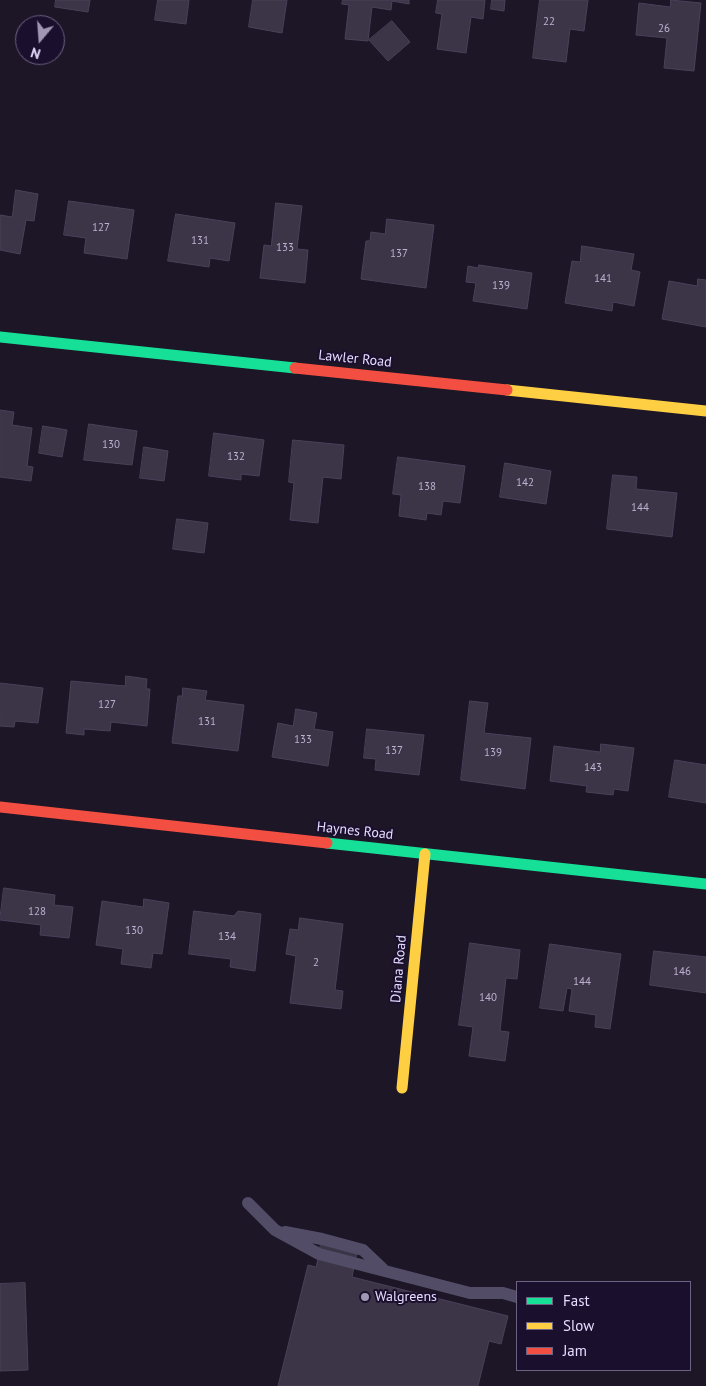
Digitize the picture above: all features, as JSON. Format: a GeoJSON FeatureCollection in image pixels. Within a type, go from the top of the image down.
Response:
{"type":"FeatureCollection","features":[{"type":"Feature","properties":{"kind":"street","name":"Lawler Road"},"geometry":{"type":"LineString","coordinates":[[0,337],[706,411]]}},
{"type":"Feature","properties":{"kind":"street","name":"Haynes Road"},"geometry":{"type":"LineString","coordinates":[[0,807],[706,884]]}},
{"type":"Feature","properties":{"kind":"street","name":"Diana Road"},"geometry":{"type":"LineString","coordinates":[[402,1088],[425,854]]}},
{"type":"Feature","properties":{"kind":"lane"},"geometry":{"type":"LineString","coordinates":[[248,1203],[275,1230],[319,1254],[470,1293],[503,1293],[516,1297]]}},
{"type":"Feature","properties":{"kind":"building"},"geometry":{"type":"Polygon","coordinates":[[[56,0],[90,0],[88,12],[55,7],[56,0]]]}},
{"type":"Feature","properties":{"kind":"building"},"geometry":{"type":"Polygon","coordinates":[[[158,0],[189,0],[186,24],[155,20],[158,0]]]}},
{"type":"Feature","properties":{"kind":"building"},"geometry":{"type":"Polygon","coordinates":[[[253,0],[287,0],[282,33],[249,27],[253,0]]]}},
{"type":"Feature","properties":{"kind":"building"},"geometry":{"type":"Polygon","coordinates":[[[343,0],[409,0],[409,4],[392,1],[391,10],[372,7],[368,41],[345,39],[349,5],[342,4],[343,0]]]}},
{"type":"Feature","properties":{"kind":"building"},"geometry":{"type":"Polygon","coordinates":[[[438,0],[485,0],[483,19],[471,17],[466,53],[437,49],[442,14],[436,13],[438,0]]]}},
{"type":"Feature","properties":{"kind":"building"},"geometry":{"type":"Polygon","coordinates":[[[492,0],[505,0],[504,11],[491,9],[492,0]]]}},
{"type":"Feature","properties":{"kind":"building"},"geometry":{"type":"Polygon","coordinates":[[[540,0],[588,0],[584,31],[570,29],[566,62],[533,58],[540,0]]]}},
{"type":"Feature","properties":{"kind":"building"},"geometry":{"type":"Polygon","coordinates":[[[671,0],[701,3],[694,71],[664,68],[667,38],[636,35],[639,3],[670,7],[671,0]]]}},
{"type":"Feature","properties":{"kind":"building"},"geometry":{"type":"Polygon","coordinates":[[[392,21],[410,42],[388,61],[369,40],[392,21]]]}},
{"type":"Feature","properties":{"kind":"building"},"geometry":{"type":"Polygon","coordinates":[[[16,190],[38,194],[34,221],[26,220],[20,254],[0,250],[0,215],[12,217],[16,190]]]}},
{"type":"Feature","properties":{"kind":"building"},"geometry":{"type":"Polygon","coordinates":[[[69,201],[134,210],[127,259],[84,253],[86,238],[64,235],[69,201]]]}},
{"type":"Feature","properties":{"kind":"building"},"geometry":{"type":"Polygon","coordinates":[[[276,203],[302,206],[297,249],[308,250],[305,283],[260,278],[264,245],[271,246],[276,203]]]}},
{"type":"Feature","properties":{"kind":"building"},"geometry":{"type":"Polygon","coordinates":[[[176,214],[235,223],[229,261],[210,258],[209,267],[168,261],[176,214]]]}},
{"type":"Feature","properties":{"kind":"building"},"geometry":{"type":"Polygon","coordinates":[[[387,219],[434,225],[426,288],[361,279],[366,241],[370,241],[371,232],[385,234],[387,219]]]}},
{"type":"Feature","properties":{"kind":"building"},"geometry":{"type":"Polygon","coordinates":[[[582,246],[634,254],[631,270],[640,272],[634,306],[613,302],[612,311],[565,303],[572,261],[580,262],[582,246]]]}},
{"type":"Feature","properties":{"kind":"building"},"geometry":{"type":"Polygon","coordinates":[[[479,265],[532,273],[527,309],[473,301],[476,283],[466,282],[468,266],[478,268],[479,265]]]}},
{"type":"Feature","properties":{"kind":"building"},"geometry":{"type":"Polygon","coordinates":[[[698,279],[706,280],[706,327],[662,319],[669,281],[697,286],[698,279]]]}},
{"type":"Feature","properties":{"kind":"building"},"geometry":{"type":"Polygon","coordinates":[[[0,410],[14,412],[12,425],[32,428],[27,466],[33,467],[31,481],[0,477],[0,410]]]}},
{"type":"Feature","properties":{"kind":"building"},"geometry":{"type":"Polygon","coordinates":[[[89,424],[137,431],[132,465],[84,460],[89,424]]]}},
{"type":"Feature","properties":{"kind":"building"},"geometry":{"type":"Polygon","coordinates":[[[43,426],[67,430],[62,457],[39,453],[43,426]]]}},
{"type":"Feature","properties":{"kind":"building"},"geometry":{"type":"Polygon","coordinates":[[[214,433],[264,440],[259,476],[241,474],[241,480],[209,476],[214,433]]]}},
{"type":"Feature","properties":{"kind":"building"},"geometry":{"type":"Polygon","coordinates":[[[293,440],[344,445],[341,479],[323,477],[318,523],[290,520],[294,483],[289,482],[293,440]]]}},
{"type":"Feature","properties":{"kind":"building"},"geometry":{"type":"Polygon","coordinates":[[[144,447],[168,451],[164,481],[140,478],[144,447]]]}},
{"type":"Feature","properties":{"kind":"building"},"geometry":{"type":"Polygon","coordinates":[[[398,457],[465,466],[460,503],[443,501],[441,515],[427,513],[426,520],[399,516],[401,495],[393,494],[398,457]]]}},
{"type":"Feature","properties":{"kind":"building"},"geometry":{"type":"Polygon","coordinates":[[[505,463],[551,471],[546,504],[500,497],[505,463]]]}},
{"type":"Feature","properties":{"kind":"building"},"geometry":{"type":"Polygon","coordinates":[[[613,475],[637,477],[636,489],[677,493],[672,537],[607,529],[613,475]]]}},
{"type":"Feature","properties":{"kind":"building"},"geometry":{"type":"Polygon","coordinates":[[[177,519],[208,523],[204,553],[173,549],[177,519]]]}},
{"type":"Feature","properties":{"kind":"building"},"geometry":{"type":"Polygon","coordinates":[[[126,676],[147,679],[146,689],[150,689],[147,726],[111,722],[110,731],[84,729],[84,735],[66,733],[71,681],[125,686],[126,676]]]}},
{"type":"Feature","properties":{"kind":"building"},"geometry":{"type":"Polygon","coordinates":[[[0,683],[43,688],[38,723],[15,721],[14,727],[0,726],[0,683]]]}},
{"type":"Feature","properties":{"kind":"building"},"geometry":{"type":"Polygon","coordinates":[[[183,688],[207,691],[205,700],[244,705],[238,751],[172,743],[178,696],[182,696],[183,688]]]}},
{"type":"Feature","properties":{"kind":"building"},"geometry":{"type":"Polygon","coordinates":[[[470,701],[488,703],[484,733],[531,738],[525,789],[461,780],[470,701]]]}},
{"type":"Feature","properties":{"kind":"building"},"geometry":{"type":"Polygon","coordinates":[[[296,709],[317,713],[314,729],[333,732],[328,766],[272,757],[278,723],[293,726],[296,709]]]}},
{"type":"Feature","properties":{"kind":"building"},"geometry":{"type":"Polygon","coordinates":[[[367,729],[424,735],[419,775],[375,770],[376,759],[364,758],[367,729]]]}},
{"type":"Feature","properties":{"kind":"building"},"geometry":{"type":"Polygon","coordinates":[[[601,744],[634,748],[628,791],[614,789],[613,795],[586,792],[587,786],[550,781],[554,746],[600,752],[601,744]]]}},
{"type":"Feature","properties":{"kind":"building"},"geometry":{"type":"Polygon","coordinates":[[[675,760],[706,765],[706,803],[669,797],[675,760]]]}},
{"type":"Feature","properties":{"kind":"building"},"geometry":{"type":"Polygon","coordinates":[[[4,888],[55,895],[54,905],[73,907],[69,938],[40,935],[41,925],[0,920],[4,888]]]}},
{"type":"Feature","properties":{"kind":"building"},"geometry":{"type":"Polygon","coordinates":[[[144,899],[169,903],[162,954],[153,953],[151,968],[121,964],[123,949],[96,945],[102,901],[143,907],[144,899]]]}},
{"type":"Feature","properties":{"kind":"building"},"geometry":{"type":"Polygon","coordinates":[[[194,911],[234,916],[238,911],[261,914],[255,971],[230,967],[231,959],[189,954],[194,911]]]}},
{"type":"Feature","properties":{"kind":"building"},"geometry":{"type":"Polygon","coordinates":[[[300,918],[343,924],[335,990],[343,991],[341,1009],[290,1003],[296,956],[286,954],[290,929],[298,930],[300,918]]]}},
{"type":"Feature","properties":{"kind":"building"},"geometry":{"type":"Polygon","coordinates":[[[470,943],[520,950],[517,979],[506,978],[500,1031],[509,1032],[505,1061],[469,1056],[473,1027],[459,1025],[470,943]]]}},
{"type":"Feature","properties":{"kind":"building"},"geometry":{"type":"Polygon","coordinates":[[[550,944],[621,954],[610,1029],[595,1027],[596,1015],[569,1011],[572,989],[567,988],[563,1011],[540,1008],[550,944]]]}},
{"type":"Feature","properties":{"kind":"building"},"geometry":{"type":"Polygon","coordinates":[[[654,951],[706,957],[706,993],[650,985],[654,951]]]}},
{"type":"Feature","properties":{"kind":"building","name":"Walgreens"},"geometry":{"type":"Polygon","coordinates":[[[321,1243],[357,1252],[352,1277],[508,1316],[501,1344],[489,1341],[478,1386],[278,1386],[308,1265],[316,1267],[321,1243]]]}},
{"type":"Feature","properties":{"kind":"building"},"geometry":{"type":"Polygon","coordinates":[[[25,1283],[28,1370],[0,1371],[0,1284],[25,1283]]]}},
{"type":"Feature","properties":{"kind":"traffic: fast"},"geometry":{"type":"LineString","coordinates":[[0,337],[295,368]]}},
{"type":"Feature","properties":{"kind":"traffic: fast"},"geometry":{"type":"LineString","coordinates":[[327,843],[706,884]]}},
{"type":"Feature","properties":{"kind":"traffic: slow"},"geometry":{"type":"LineString","coordinates":[[507,390],[706,411]]}},
{"type":"Feature","properties":{"kind":"traffic: slow"},"geometry":{"type":"LineString","coordinates":[[402,1088],[425,854]]}},
{"type":"Feature","properties":{"kind":"traffic: jam"},"geometry":{"type":"LineString","coordinates":[[295,368],[507,390]]}},
{"type":"Feature","properties":{"kind":"traffic: jam"},"geometry":{"type":"LineString","coordinates":[[0,807],[327,843]]}},
{"type":"Feature","properties":{"kind":"place","name":"Walgreens"},"geometry":{"type":"Point","coordinates":[365,1297]}}]}
